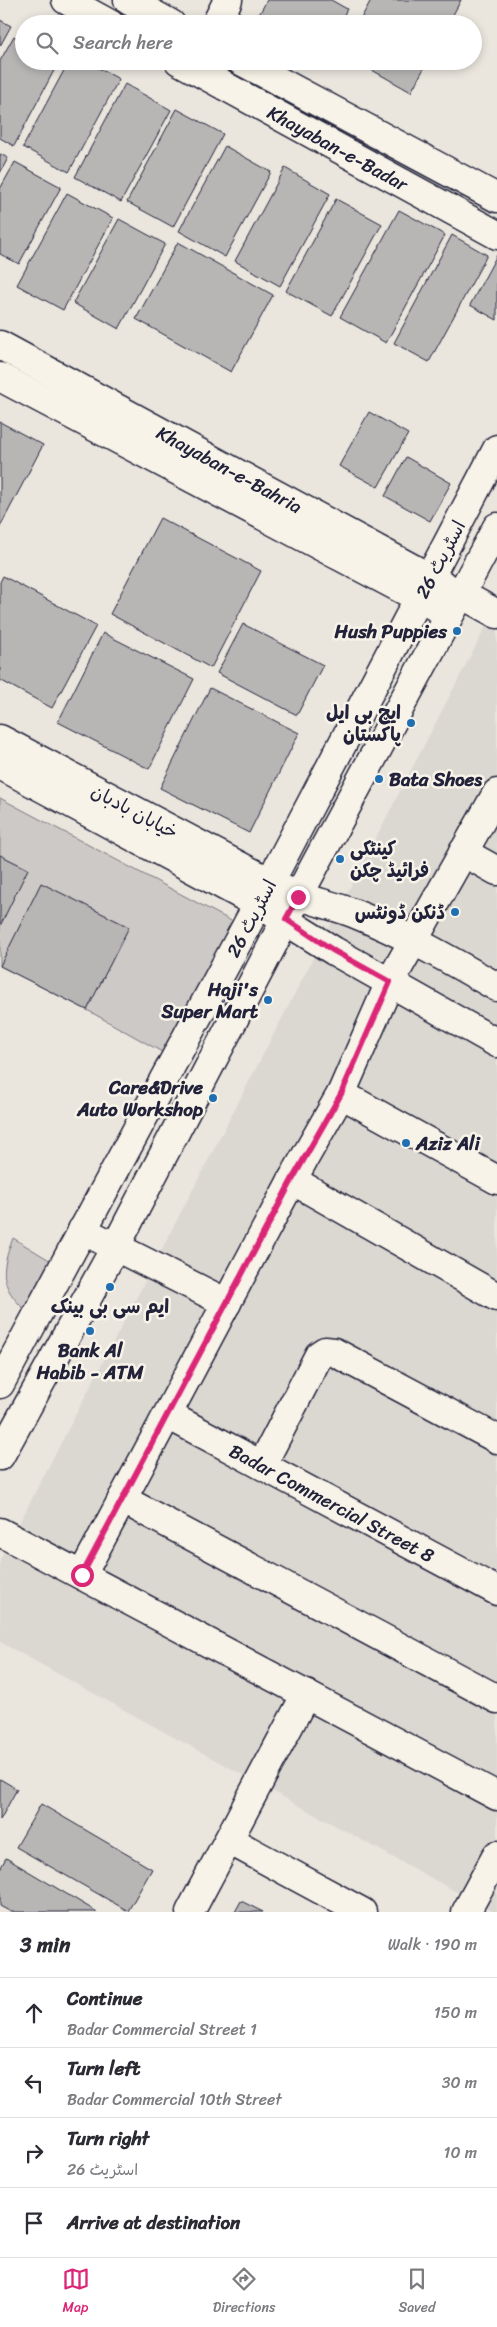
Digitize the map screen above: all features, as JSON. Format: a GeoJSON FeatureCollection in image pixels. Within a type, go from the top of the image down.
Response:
{"type":"FeatureCollection","features":[{"type":"Feature","properties":{"kind":"street"},"geometry":{"type":"LineString","coordinates":[[66,0],[94,15]]}},
{"type":"Feature","properties":{"kind":"street"},"geometry":{"type":"LineString","coordinates":[[128,0],[155,15]]}},
{"type":"Feature","properties":{"kind":"street"},"geometry":{"type":"LineString","coordinates":[[220,15],[228,0]]}},
{"type":"Feature","properties":{"kind":"street","name":"Khayaban-e-Badar"},"geometry":{"type":"LineString","coordinates":[[195,70],[497,235]]}},
{"type":"Feature","properties":{"kind":"street","name":"Khayaban-e-Badar"},"geometry":{"type":"LineString","coordinates":[[258,70],[497,198]]}},
{"type":"Feature","properties":{"kind":"street","name":"Khayaban-e-Bahria"},"geometry":{"type":"LineString","coordinates":[[0,345],[455,605],[497,614]]}},
{"type":"Feature","properties":{"kind":"street","name":"Khayaban-e-Bahria"},"geometry":{"type":"LineString","coordinates":[[0,377],[425,588]]}},
{"type":"Feature","properties":{"kind":"street","name":"اسٹریٹ 26"},"geometry":{"type":"LineString","coordinates":[[0,1384],[264,893],[497,449]]}},
{"type":"Feature","properties":{"kind":"street","name":"اسٹریٹ 26"},"geometry":{"type":"LineString","coordinates":[[0,1456],[116,1246],[292,908],[497,527]]}},
{"type":"Feature","properties":{"kind":"street","name":"خیابان بادبان"},"geometry":{"type":"LineString","coordinates":[[0,739],[264,893]]}},
{"type":"Feature","properties":{"kind":"street","name":"خیابان بادبان"},"geometry":{"type":"LineString","coordinates":[[0,765],[264,893]]}},
{"type":"Feature","properties":{"kind":"street"},"geometry":{"type":"LineString","coordinates":[[82,1575],[292,1180],[341,1094],[390,982],[497,793]]}},
{"type":"Feature","properties":{"kind":"street"},"geometry":{"type":"LineString","coordinates":[[463,852],[497,871]]}},
{"type":"Feature","properties":{"kind":"street"},"geometry":{"type":"LineString","coordinates":[[264,893],[292,908],[334,951],[497,1043]]}},
{"type":"Feature","properties":{"kind":"street"},"geometry":{"type":"LineString","coordinates":[[292,908],[351,912],[413,939],[497,987]]}},
{"type":"Feature","properties":{"kind":"street"},"geometry":{"type":"LineString","coordinates":[[341,1094],[497,1180]]}},
{"type":"Feature","properties":{"kind":"street"},"geometry":{"type":"LineString","coordinates":[[292,1180],[497,1297]]}},
{"type":"Feature","properties":{"kind":"street"},"geometry":{"type":"LineString","coordinates":[[82,1230],[227,1303]]}},
{"type":"Feature","properties":{"kind":"street"},"geometry":{"type":"LineString","coordinates":[[262,1465],[319,1355],[325,1351],[334,1352],[497,1439]]}},
{"type":"Feature","properties":{"kind":"street","name":"Badar Commercial Street 8"},"geometry":{"type":"LineString","coordinates":[[168,1415],[497,1591]]}},
{"type":"Feature","properties":{"kind":"street"},"geometry":{"type":"LineString","coordinates":[[122,1499],[497,1699]]}},
{"type":"Feature","properties":{"kind":"street"},"geometry":{"type":"LineString","coordinates":[[0,1532],[497,1796]]}},
{"type":"Feature","properties":{"kind":"street"},"geometry":{"type":"LineString","coordinates":[[190,1912],[306,1694]]}},
{"type":"Feature","properties":{"kind":"street"},"geometry":{"type":"LineString","coordinates":[[229,1840],[362,1912]]}},
{"type":"Feature","properties":{"kind":"street"},"geometry":{"type":"LineString","coordinates":[[466,1912],[495,1866]]}},
{"type":"Feature","properties":{"kind":"shaded area"},"geometry":{"type":"Polygon","coordinates":[[[497,605],[497,1912],[493,1912],[0,1642],[0,1560],[497,605]]]}},
{"type":"Feature","properties":{"kind":"shaded area"},"geometry":{"type":"Polygon","coordinates":[[[0,798],[239,925],[171,1057],[87,1010],[0,966],[0,798]]]}},
{"type":"Feature","properties":{"kind":"shaded area"},"geometry":{"type":"Polygon","coordinates":[[[13,1238],[51,1261],[25,1310],[11,1293],[5,1278],[4,1269],[13,1238]]]}},
{"type":"Feature","properties":{"kind":"building"},"geometry":{"type":"Polygon","coordinates":[[[267,0],[331,0],[347,9],[344,15],[259,15],[267,0]]]}},
{"type":"Feature","properties":{"kind":"building"},"geometry":{"type":"Polygon","coordinates":[[[371,0],[461,0],[453,15],[363,15],[371,0]]]}},
{"type":"Feature","properties":{"kind":"building"},"geometry":{"type":"Polygon","coordinates":[[[0,20],[11,26],[0,46],[0,20]]]}},
{"type":"Feature","properties":{"kind":"building"},"geometry":{"type":"Polygon","coordinates":[[[14,36],[15,70],[54,70],[14,146],[0,138],[0,61],[14,36]]]}},
{"type":"Feature","properties":{"kind":"building"},"geometry":{"type":"Polygon","coordinates":[[[64,70],[102,70],[119,79],[69,172],[23,147],[64,70]]]}},
{"type":"Feature","properties":{"kind":"building"},"geometry":{"type":"Polygon","coordinates":[[[372,70],[423,70],[411,92],[372,70]]]}},
{"type":"Feature","properties":{"kind":"building"},"geometry":{"type":"Polygon","coordinates":[[[125,84],[171,110],[121,202],[75,177],[125,84]]]}},
{"type":"Feature","properties":{"kind":"building"},"geometry":{"type":"Polygon","coordinates":[[[177,109],[223,134],[173,227],[127,202],[177,109]]]}},
{"type":"Feature","properties":{"kind":"building"},"geometry":{"type":"Polygon","coordinates":[[[225,146],[271,172],[225,257],[179,231],[225,146]]]}},
{"type":"Feature","properties":{"kind":"building"},"geometry":{"type":"Polygon","coordinates":[[[0,154],[8,158],[0,173],[0,154]]]}},
{"type":"Feature","properties":{"kind":"building"},"geometry":{"type":"Polygon","coordinates":[[[15,162],[61,187],[19,264],[0,254],[0,189],[15,162]]]}},
{"type":"Feature","properties":{"kind":"building"},"geometry":{"type":"Polygon","coordinates":[[[285,168],[330,194],[280,286],[235,261],[285,168]]]}},
{"type":"Feature","properties":{"kind":"building"},"geometry":{"type":"Polygon","coordinates":[[[67,193],[113,218],[63,310],[17,285],[67,193]]]}},
{"type":"Feature","properties":{"kind":"building"},"geometry":{"type":"Polygon","coordinates":[[[336,199],[382,224],[332,316],[286,291],[336,199]]]}},
{"type":"Feature","properties":{"kind":"building"},"geometry":{"type":"Polygon","coordinates":[[[399,210],[445,235],[386,343],[340,317],[399,210]]]}},
{"type":"Feature","properties":{"kind":"building"},"geometry":{"type":"Polygon","coordinates":[[[119,219],[165,244],[119,329],[73,303],[119,219]]]}},
{"type":"Feature","properties":{"kind":"building"},"geometry":{"type":"Polygon","coordinates":[[[452,235],[487,255],[429,362],[394,343],[452,235]]]}},
{"type":"Feature","properties":{"kind":"building"},"geometry":{"type":"Polygon","coordinates":[[[178,242],[273,295],[231,372],[136,319],[178,242]]]}},
{"type":"Feature","properties":{"kind":"building"},"geometry":{"type":"Polygon","coordinates":[[[497,255],[497,320],[470,305],[497,255]]]}},
{"type":"Feature","properties":{"kind":"building"},"geometry":{"type":"Polygon","coordinates":[[[369,412],[408,434],[378,487],[339,466],[369,412]]]}},
{"type":"Feature","properties":{"kind":"building"},"geometry":{"type":"Polygon","coordinates":[[[0,422],[43,445],[0,527],[0,422]]]}},
{"type":"Feature","properties":{"kind":"building"},"geometry":{"type":"Polygon","coordinates":[[[406,457],[451,483],[430,521],[385,496],[406,457]]]}},
{"type":"Feature","properties":{"kind":"building"},"geometry":{"type":"Polygon","coordinates":[[[160,518],[261,571],[211,668],[110,614],[160,518]]]}},
{"type":"Feature","properties":{"kind":"building"},"geometry":{"type":"Polygon","coordinates":[[[3,576],[96,626],[52,708],[0,680],[0,582],[3,576]]]}},
{"type":"Feature","properties":{"kind":"building"},"geometry":{"type":"Polygon","coordinates":[[[243,624],[323,665],[297,715],[217,673],[243,624]]]}},
{"type":"Feature","properties":{"kind":"building"},"geometry":{"type":"Polygon","coordinates":[[[103,633],[194,679],[149,769],[58,722],[103,633]]]}},
{"type":"Feature","properties":{"kind":"building"},"geometry":{"type":"Polygon","coordinates":[[[210,688],[299,733],[249,833],[160,788],[210,688]]]}},
{"type":"Feature","properties":{"kind":"building"},"geometry":{"type":"Polygon","coordinates":[[[0,855],[28,869],[0,926],[0,855]]]}},
{"type":"Feature","properties":{"kind":"building"},"geometry":{"type":"Polygon","coordinates":[[[41,883],[129,927],[87,1010],[0,966],[41,883]]]}},
{"type":"Feature","properties":{"kind":"building"},"geometry":{"type":"Polygon","coordinates":[[[0,1779],[17,1789],[0,1820],[0,1779]]]}},
{"type":"Feature","properties":{"kind":"building"},"geometry":{"type":"Polygon","coordinates":[[[41,1804],[152,1869],[128,1911],[16,1847],[41,1804]]]}},
{"type":"Feature","properties":{"kind":"building"},"geometry":{"type":"Polygon","coordinates":[[[6,1858],[97,1912],[11,1912],[0,1906],[0,1869],[6,1858]]]}},
{"type":"Feature","properties":{"kind":"building"},"geometry":{"type":"Polygon","coordinates":[[[241,1901],[263,1912],[235,1912],[241,1901]]]}},
{"type":"Feature","properties":{"kind":"place","name":"Hush Puppies"},"geometry":{"type":"Point","coordinates":[457,631]}},
{"type":"Feature","properties":{"kind":"place","name":"ایچ بی ایل پاکستان"},"geometry":{"type":"Point","coordinates":[411,723]}},
{"type":"Feature","properties":{"kind":"place","name":"Bata Shoes"},"geometry":{"type":"Point","coordinates":[379,779]}},
{"type":"Feature","properties":{"kind":"place","name":"کینٹکی فرائیڈ چکن"},"geometry":{"type":"Point","coordinates":[340,859]}},
{"type":"Feature","properties":{"kind":"place","name":"ڈنکن ڈونٹس"},"geometry":{"type":"Point","coordinates":[455,912]}},
{"type":"Feature","properties":{"kind":"place","name":"Haji's Super Mart"},"geometry":{"type":"Point","coordinates":[268,1000]}},
{"type":"Feature","properties":{"kind":"place","name":"Care&Drive Auto Workshop"},"geometry":{"type":"Point","coordinates":[213,1098]}},
{"type":"Feature","properties":{"kind":"place","name":"Aziz Ali"},"geometry":{"type":"Point","coordinates":[406,1143]}},
{"type":"Feature","properties":{"kind":"place","name":"ایم سی بی بینک"},"geometry":{"type":"Point","coordinates":[110,1287]}},
{"type":"Feature","properties":{"kind":"place","name":"Bank Al Habib - ATM"},"geometry":{"type":"Point","coordinates":[90,1331]}},
{"type":"Feature","properties":{"kind":"route"},"geometry":{"type":"LineString","coordinates":[[82,1575],[292,1180],[341,1094],[390,982],[334,951],[286,919],[298,897]]}}]}
